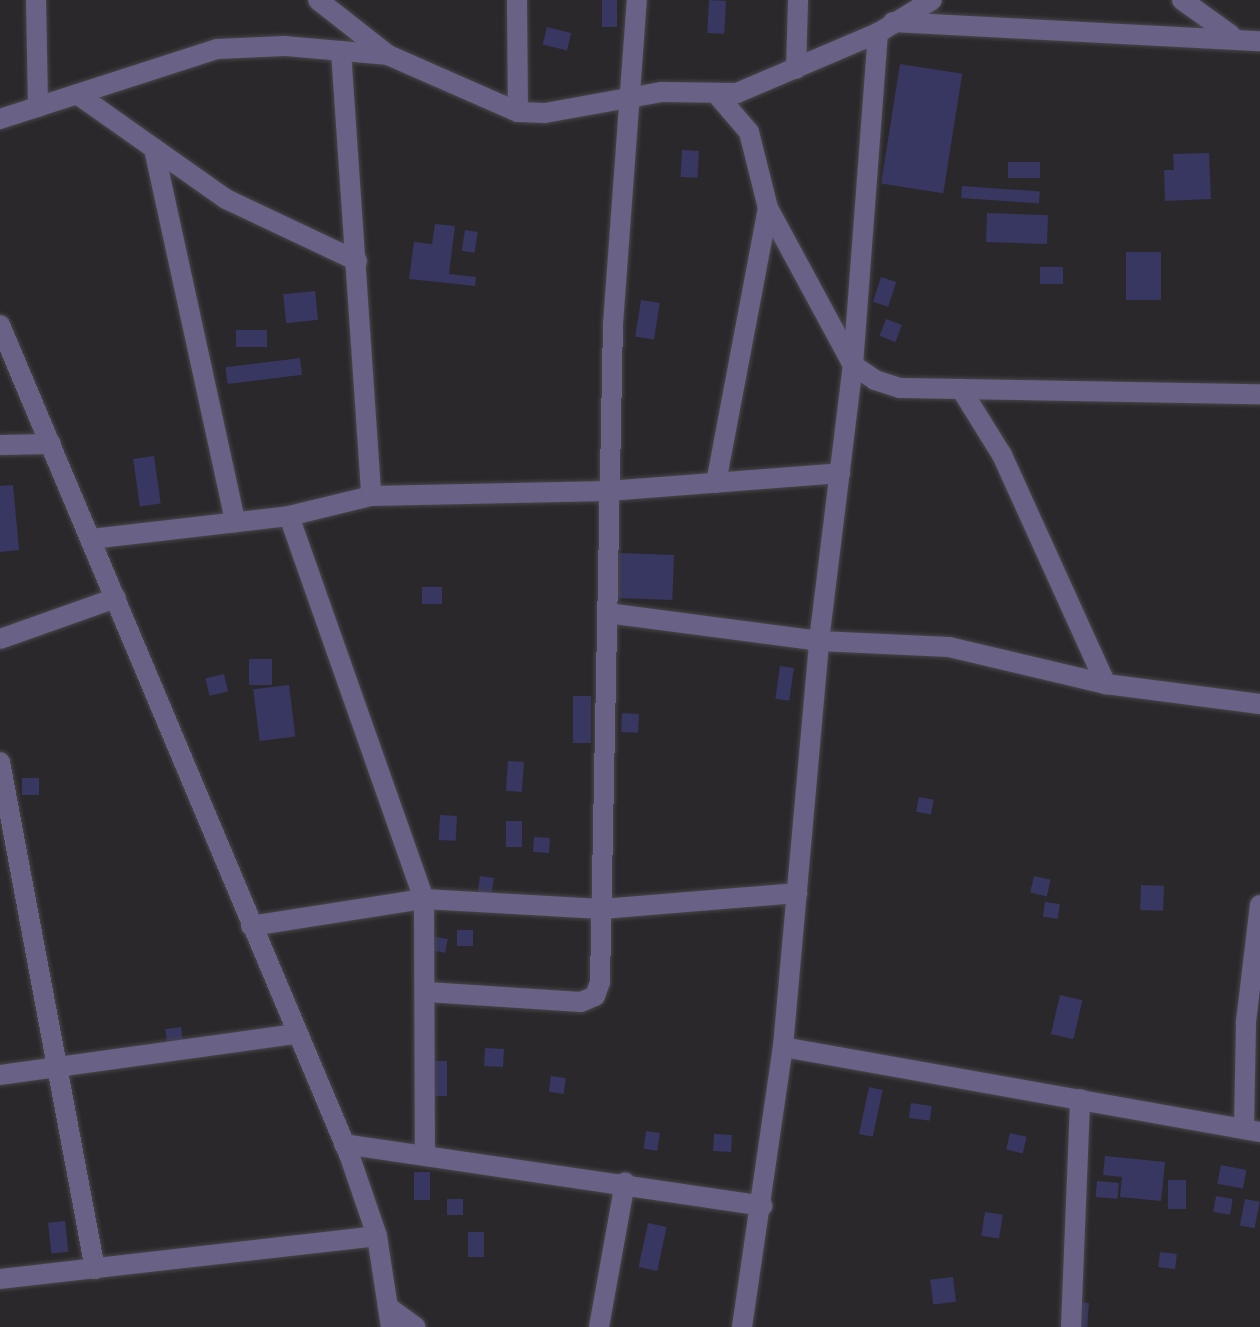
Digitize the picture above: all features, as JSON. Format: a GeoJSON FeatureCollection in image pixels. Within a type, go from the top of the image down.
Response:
{"type":"FeatureCollection","features":[{"type":"Feature","properties":{"kind":"street"},"geometry":{"type":"LineString","coordinates":[[36,0],[38,107]]}},
{"type":"Feature","properties":{"kind":"street"},"geometry":{"type":"LineString","coordinates":[[318,0],[388,55],[518,112],[633,99],[662,92],[719,97],[796,69],[886,28],[928,1]]}},
{"type":"Feature","properties":{"kind":"street"},"geometry":{"type":"LineString","coordinates":[[517,0],[518,112]]}},
{"type":"Feature","properties":{"kind":"street"},"geometry":{"type":"LineString","coordinates":[[427,992],[581,1002],[595,996],[602,909],[608,491],[637,0]]}},
{"type":"Feature","properties":{"kind":"street"},"geometry":{"type":"LineString","coordinates":[[796,69],[798,0]]}},
{"type":"Feature","properties":{"kind":"street"},"geometry":{"type":"LineString","coordinates":[[1182,0],[1231,35]]}},
{"type":"Feature","properties":{"kind":"street"},"geometry":{"type":"LineString","coordinates":[[886,28],[1231,35],[1260,41]]}},
{"type":"Feature","properties":{"kind":"street"},"geometry":{"type":"LineString","coordinates":[[742,1327],[783,1047],[819,641],[853,365],[886,28]]}},
{"type":"Feature","properties":{"kind":"street"},"geometry":{"type":"LineString","coordinates":[[0,119],[217,49],[388,55]]}},
{"type":"Feature","properties":{"kind":"street"},"geometry":{"type":"LineString","coordinates":[[341,51],[371,496]]}},
{"type":"Feature","properties":{"kind":"street"},"geometry":{"type":"LineString","coordinates":[[77,94],[226,199],[357,261]]}},
{"type":"Feature","properties":{"kind":"street"},"geometry":{"type":"LineString","coordinates":[[719,97],[749,132],[768,208],[853,365],[900,388],[1260,394]]}},
{"type":"Feature","properties":{"kind":"street"},"geometry":{"type":"LineString","coordinates":[[154,149],[235,522]]}},
{"type":"Feature","properties":{"kind":"street"},"geometry":{"type":"LineString","coordinates":[[716,483],[768,208]]}},
{"type":"Feature","properties":{"kind":"street"},"geometry":{"type":"LineString","coordinates":[[0,325],[295,1034],[344,1144],[377,1236],[390,1317],[416,1327]]}},
{"type":"Feature","properties":{"kind":"street"},"geometry":{"type":"LineString","coordinates":[[961,389],[1016,482],[1106,684]]}},
{"type":"Feature","properties":{"kind":"street"},"geometry":{"type":"LineString","coordinates":[[0,445],[51,444]]}},
{"type":"Feature","properties":{"kind":"street"},"geometry":{"type":"LineString","coordinates":[[91,539],[289,516],[371,496],[608,491],[840,473]]}},
{"type":"Feature","properties":{"kind":"street"},"geometry":{"type":"LineString","coordinates":[[289,516],[424,899],[427,992],[425,1154]]}},
{"type":"Feature","properties":{"kind":"street"},"geometry":{"type":"LineString","coordinates":[[0,639],[116,598]]}},
{"type":"Feature","properties":{"kind":"street"},"geometry":{"type":"LineString","coordinates":[[607,613],[819,641],[949,647],[1106,684],[1260,704]]}},
{"type":"Feature","properties":{"kind":"street"},"geometry":{"type":"LineString","coordinates":[[0,762],[55,1070],[95,1269]]}},
{"type":"Feature","properties":{"kind":"street"},"geometry":{"type":"LineString","coordinates":[[251,926],[424,899],[602,909],[797,893]]}},
{"type":"Feature","properties":{"kind":"street"},"geometry":{"type":"LineString","coordinates":[[783,1047],[1252,1130],[1246,1022],[1260,905]]}},
{"type":"Feature","properties":{"kind":"street"},"geometry":{"type":"LineString","coordinates":[[0,1075],[55,1070],[295,1034]]}},
{"type":"Feature","properties":{"kind":"street"},"geometry":{"type":"LineString","coordinates":[[1071,1327],[1080,1099]]}},
{"type":"Feature","properties":{"kind":"street"},"geometry":{"type":"LineString","coordinates":[[344,1144],[625,1182],[762,1206]]}},
{"type":"Feature","properties":{"kind":"street"},"geometry":{"type":"LineString","coordinates":[[599,1327],[625,1182]]}},
{"type":"Feature","properties":{"kind":"street"},"geometry":{"type":"LineString","coordinates":[[0,1279],[377,1236]]}},
{"type":"Feature","properties":{"kind":"building"},"geometry":{"type":"Polygon","coordinates":[[[602,0],[617,0],[617,27],[602,27],[602,0]]]}},
{"type":"Feature","properties":{"kind":"building"},"geometry":{"type":"Polygon","coordinates":[[[709,0],[726,1],[724,34],[707,33],[709,0]]]}},
{"type":"Feature","properties":{"kind":"building"},"geometry":{"type":"Polygon","coordinates":[[[547,27],[571,33],[567,51],[543,44],[547,27]]]}},
{"type":"Feature","properties":{"kind":"building"},"geometry":{"type":"Polygon","coordinates":[[[900,64],[962,74],[943,193],[881,184],[900,64]]]}},
{"type":"Feature","properties":{"kind":"building"},"geometry":{"type":"Polygon","coordinates":[[[682,150],[699,151],[698,178],[681,177],[682,150]]]}},
{"type":"Feature","properties":{"kind":"building"},"geometry":{"type":"Polygon","coordinates":[[[1209,153],[1211,199],[1165,201],[1164,170],[1174,170],[1173,154],[1209,153]]]}},
{"type":"Feature","properties":{"kind":"building"},"geometry":{"type":"Polygon","coordinates":[[[1008,162],[1040,162],[1040,178],[1008,178],[1008,162]]]}},
{"type":"Feature","properties":{"kind":"building"},"geometry":{"type":"Polygon","coordinates":[[[962,186],[1040,191],[1039,203],[961,198],[962,186]]]}},
{"type":"Feature","properties":{"kind":"building"},"geometry":{"type":"Polygon","coordinates":[[[987,213],[1048,215],[1047,244],[986,242],[987,213]]]}},
{"type":"Feature","properties":{"kind":"building"},"geometry":{"type":"Polygon","coordinates":[[[435,224],[455,226],[449,274],[476,277],[475,286],[409,279],[414,242],[432,244],[435,224]]]}},
{"type":"Feature","properties":{"kind":"building"},"geometry":{"type":"Polygon","coordinates":[[[465,230],[478,232],[475,253],[462,251],[465,230]]]}},
{"type":"Feature","properties":{"kind":"building"},"geometry":{"type":"Polygon","coordinates":[[[1126,252],[1161,252],[1161,300],[1126,300],[1126,252]]]}},
{"type":"Feature","properties":{"kind":"building"},"geometry":{"type":"Polygon","coordinates":[[[1040,267],[1063,267],[1063,284],[1040,284],[1040,267]]]}},
{"type":"Feature","properties":{"kind":"building"},"geometry":{"type":"Polygon","coordinates":[[[881,277],[896,282],[888,307],[873,302],[881,277]]]}},
{"type":"Feature","properties":{"kind":"building"},"geometry":{"type":"Polygon","coordinates":[[[315,291],[318,320],[286,323],[283,294],[315,291]]]}},
{"type":"Feature","properties":{"kind":"building"},"geometry":{"type":"Polygon","coordinates":[[[641,300],[660,303],[654,340],[635,337],[641,300]]]}},
{"type":"Feature","properties":{"kind":"building"},"geometry":{"type":"Polygon","coordinates":[[[886,319],[902,325],[895,342],[880,336],[886,319]]]}},
{"type":"Feature","properties":{"kind":"building"},"geometry":{"type":"Polygon","coordinates":[[[236,330],[267,330],[267,347],[236,347],[236,330]]]}},
{"type":"Feature","properties":{"kind":"building"},"geometry":{"type":"Polygon","coordinates":[[[300,358],[302,375],[228,384],[226,367],[300,358]]]}},
{"type":"Feature","properties":{"kind":"building"},"geometry":{"type":"Polygon","coordinates":[[[154,456],[161,504],[140,506],[133,459],[154,456]]]}},
{"type":"Feature","properties":{"kind":"building"},"geometry":{"type":"Polygon","coordinates":[[[13,485],[19,550],[0,552],[0,486],[13,485]]]}},
{"type":"Feature","properties":{"kind":"building"},"geometry":{"type":"Polygon","coordinates":[[[619,553],[674,555],[672,600],[617,598],[619,553]]]}},
{"type":"Feature","properties":{"kind":"building"},"geometry":{"type":"Polygon","coordinates":[[[422,587],[442,587],[442,604],[422,604],[422,587]]]}},
{"type":"Feature","properties":{"kind":"building"},"geometry":{"type":"Polygon","coordinates":[[[249,659],[272,659],[272,685],[249,685],[249,659]]]}},
{"type":"Feature","properties":{"kind":"building"},"geometry":{"type":"Polygon","coordinates":[[[780,666],[794,668],[789,701],[775,699],[780,666]]]}},
{"type":"Feature","properties":{"kind":"building"},"geometry":{"type":"Polygon","coordinates":[[[224,674],[228,692],[210,696],[205,678],[224,674]]]}},
{"type":"Feature","properties":{"kind":"building"},"geometry":{"type":"Polygon","coordinates":[[[289,685],[295,737],[260,741],[253,689],[289,685]]]}},
{"type":"Feature","properties":{"kind":"building"},"geometry":{"type":"Polygon","coordinates":[[[573,696],[591,696],[591,743],[573,743],[573,696]]]}},
{"type":"Feature","properties":{"kind":"building"},"geometry":{"type":"Polygon","coordinates":[[[622,713],[639,714],[638,733],[621,732],[622,713]]]}},
{"type":"Feature","properties":{"kind":"building"},"geometry":{"type":"Polygon","coordinates":[[[508,761],[524,762],[522,792],[506,791],[508,761]]]}},
{"type":"Feature","properties":{"kind":"building"},"geometry":{"type":"Polygon","coordinates":[[[22,778],[39,778],[39,795],[22,795],[22,778]]]}},
{"type":"Feature","properties":{"kind":"building"},"geometry":{"type":"Polygon","coordinates":[[[919,797],[934,800],[931,815],[916,812],[919,797]]]}},
{"type":"Feature","properties":{"kind":"building"},"geometry":{"type":"Polygon","coordinates":[[[440,815],[457,816],[456,841],[439,840],[440,815]]]}},
{"type":"Feature","properties":{"kind":"building"},"geometry":{"type":"Polygon","coordinates":[[[506,821],[522,821],[522,847],[506,847],[506,821]]]}},
{"type":"Feature","properties":{"kind":"building"},"geometry":{"type":"Polygon","coordinates":[[[534,837],[550,838],[549,853],[533,852],[534,837]]]}},
{"type":"Feature","properties":{"kind":"building"},"geometry":{"type":"Polygon","coordinates":[[[480,876],[494,878],[492,894],[478,892],[480,876]]]}},
{"type":"Feature","properties":{"kind":"building"},"geometry":{"type":"Polygon","coordinates":[[[1034,876],[1051,880],[1047,896],[1030,893],[1034,876]]]}},
{"type":"Feature","properties":{"kind":"building"},"geometry":{"type":"Polygon","coordinates":[[[1141,885],[1164,886],[1163,911],[1140,910],[1141,885]]]}},
{"type":"Feature","properties":{"kind":"building"},"geometry":{"type":"Polygon","coordinates":[[[1045,902],[1060,904],[1058,919],[1043,917],[1045,902]]]}},
{"type":"Feature","properties":{"kind":"building"},"geometry":{"type":"Polygon","coordinates":[[[457,930],[473,930],[473,946],[457,946],[457,930]]]}},
{"type":"Feature","properties":{"kind":"building"},"geometry":{"type":"Polygon","coordinates":[[[431,936],[448,939],[445,953],[429,950],[431,936]]]}},
{"type":"Feature","properties":{"kind":"building"},"geometry":{"type":"Polygon","coordinates":[[[1060,995],[1082,1000],[1073,1039],[1051,1034],[1060,995]]]}},
{"type":"Feature","properties":{"kind":"building"},"geometry":{"type":"Polygon","coordinates":[[[181,1027],[183,1042],[167,1044],[165,1029],[181,1027]]]}},
{"type":"Feature","properties":{"kind":"building"},"geometry":{"type":"Polygon","coordinates":[[[485,1048],[504,1049],[503,1067],[484,1066],[485,1048]]]}},
{"type":"Feature","properties":{"kind":"building"},"geometry":{"type":"Polygon","coordinates":[[[435,1061],[447,1061],[447,1096],[435,1096],[435,1061]]]}},
{"type":"Feature","properties":{"kind":"building"},"geometry":{"type":"Polygon","coordinates":[[[551,1076],[566,1078],[564,1094],[549,1092],[551,1076]]]}},
{"type":"Feature","properties":{"kind":"building"},"geometry":{"type":"Polygon","coordinates":[[[869,1087],[883,1090],[873,1137],[859,1134],[869,1087]]]}},
{"type":"Feature","properties":{"kind":"building"},"geometry":{"type":"Polygon","coordinates":[[[911,1103],[932,1106],[930,1121],[909,1118],[911,1103]]]}},
{"type":"Feature","properties":{"kind":"building"},"geometry":{"type":"Polygon","coordinates":[[[646,1131],[660,1133],[657,1151],[643,1149],[646,1131]]]}},
{"type":"Feature","properties":{"kind":"building"},"geometry":{"type":"Polygon","coordinates":[[[1010,1133],[1027,1137],[1023,1153],[1006,1150],[1010,1133]]]}},
{"type":"Feature","properties":{"kind":"building"},"geometry":{"type":"Polygon","coordinates":[[[714,1134],[732,1135],[731,1152],[713,1151],[714,1134]]]}},
{"type":"Feature","properties":{"kind":"building"},"geometry":{"type":"Polygon","coordinates":[[[1105,1156],[1165,1162],[1161,1201],[1120,1197],[1122,1177],[1103,1175],[1105,1156]]]}},
{"type":"Feature","properties":{"kind":"building"},"geometry":{"type":"Polygon","coordinates":[[[1221,1165],[1247,1170],[1243,1189],[1217,1184],[1221,1165]]]}},
{"type":"Feature","properties":{"kind":"building"},"geometry":{"type":"Polygon","coordinates":[[[414,1172],[430,1172],[430,1200],[414,1200],[414,1172]]]}},
{"type":"Feature","properties":{"kind":"building"},"geometry":{"type":"Polygon","coordinates":[[[1168,1180],[1186,1180],[1186,1209],[1168,1209],[1168,1180]]]}},
{"type":"Feature","properties":{"kind":"building"},"geometry":{"type":"Polygon","coordinates":[[[1097,1181],[1119,1183],[1118,1199],[1096,1197],[1097,1181]]]}},
{"type":"Feature","properties":{"kind":"building"},"geometry":{"type":"Polygon","coordinates":[[[1216,1196],[1233,1199],[1230,1215],[1213,1212],[1216,1196]]]}},
{"type":"Feature","properties":{"kind":"building"},"geometry":{"type":"Polygon","coordinates":[[[447,1199],[463,1199],[463,1215],[447,1215],[447,1199]]]}},
{"type":"Feature","properties":{"kind":"building"},"geometry":{"type":"Polygon","coordinates":[[[1245,1199],[1260,1202],[1255,1228],[1240,1226],[1245,1199]]]}},
{"type":"Feature","properties":{"kind":"building"},"geometry":{"type":"Polygon","coordinates":[[[985,1212],[1003,1215],[999,1239],[981,1236],[985,1212]]]}},
{"type":"Feature","properties":{"kind":"building"},"geometry":{"type":"Polygon","coordinates":[[[65,1221],[68,1252],[51,1254],[48,1223],[65,1221]]]}},
{"type":"Feature","properties":{"kind":"building"},"geometry":{"type":"Polygon","coordinates":[[[648,1223],[667,1227],[657,1271],[639,1267],[648,1223]]]}},
{"type":"Feature","properties":{"kind":"building"},"geometry":{"type":"Polygon","coordinates":[[[468,1232],[484,1232],[484,1257],[468,1257],[468,1232]]]}},
{"type":"Feature","properties":{"kind":"building"},"geometry":{"type":"Polygon","coordinates":[[[1160,1252],[1177,1254],[1175,1269],[1158,1267],[1160,1252]]]}},
{"type":"Feature","properties":{"kind":"building"},"geometry":{"type":"Polygon","coordinates":[[[953,1277],[956,1302],[933,1305],[930,1280],[953,1277]]]}},
{"type":"Feature","properties":{"kind":"building"},"geometry":{"type":"Polygon","coordinates":[[[1073,1302],[1089,1303],[1087,1327],[1071,1327],[1073,1302]]]}}]}
